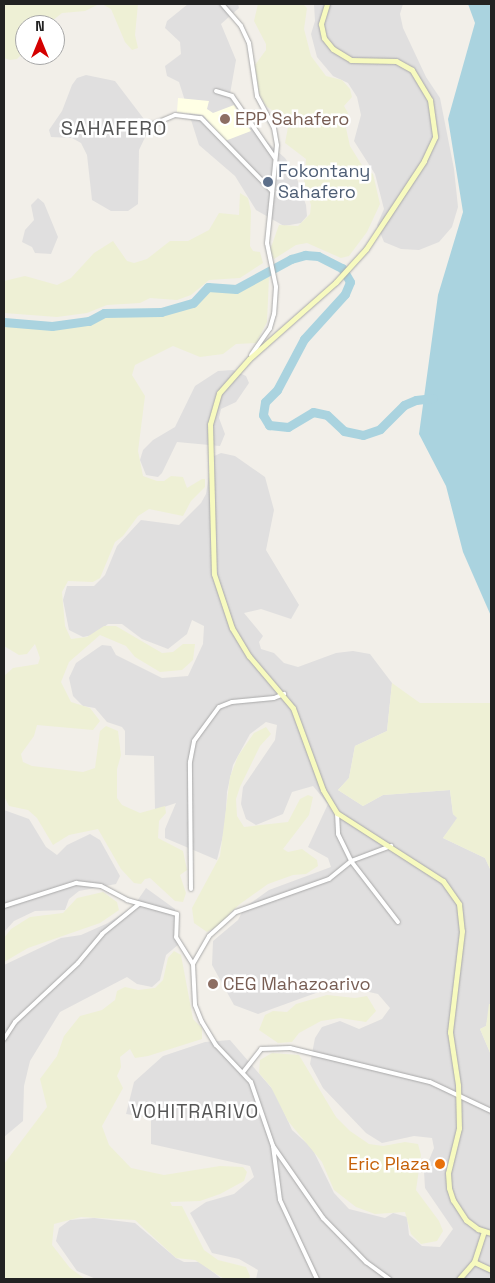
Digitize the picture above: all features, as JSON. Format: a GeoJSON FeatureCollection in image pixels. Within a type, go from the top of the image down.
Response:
{"type":"FeatureCollection","features":[{"type":"Feature","properties":{"kind":"main road"},"geometry":{"type":"LineString","coordinates":[[326,4],[321,24],[324,38],[333,49],[350,60],[396,61],[412,70],[430,100],[435,137],[424,160],[366,248],[336,282],[249,359],[219,392],[210,424],[214,574],[232,628],[249,656],[284,694],[300,722],[323,790],[337,813],[392,846],[448,885],[459,904],[462,931],[450,1032],[459,1096],[459,1128],[448,1173],[449,1188],[461,1214],[484,1232],[491,1233]]}},
{"type":"Feature","properties":{"kind":"main road"},"geometry":{"type":"LineString","coordinates":[[459,1279],[474,1262],[484,1232]]}},
{"type":"Feature","properties":{"kind":"main road"},"geometry":{"type":"LineString","coordinates":[[474,1262],[491,1270]]}},
{"type":"Feature","properties":{"kind":"street"},"geometry":{"type":"LineString","coordinates":[[222,4],[241,26],[249,43],[257,96],[274,128],[275,158],[267,243],[269,262],[276,287],[274,314],[270,328],[249,359]]}},
{"type":"Feature","properties":{"kind":"street"},"geometry":{"type":"LineString","coordinates":[[216,91],[232,96],[275,158]]}},
{"type":"Feature","properties":{"kind":"street"},"geometry":{"type":"LineString","coordinates":[[136,125],[154,124],[176,115],[200,118],[272,191]]}},
{"type":"Feature","properties":{"kind":"street"},"geometry":{"type":"LineString","coordinates":[[191,889],[190,762],[194,742],[219,707],[232,702],[274,698],[284,694]]}},
{"type":"Feature","properties":{"kind":"street"},"geometry":{"type":"LineString","coordinates":[[337,813],[338,834],[351,862],[398,922]]}},
{"type":"Feature","properties":{"kind":"street"},"geometry":{"type":"LineString","coordinates":[[193,964],[209,936],[236,912],[329,878],[351,862],[392,846]]}},
{"type":"Feature","properties":{"kind":"street"},"geometry":{"type":"LineString","coordinates":[[4,906],[76,883],[101,886],[111,894],[139,904],[178,914],[176,937],[193,964],[195,1005],[202,1022],[216,1045],[244,1071],[273,1146],[323,1218],[366,1262],[389,1279]]}},
{"type":"Feature","properties":{"kind":"street"},"geometry":{"type":"LineString","coordinates":[[4,1039],[15,1022],[78,963],[102,934],[139,904]]}},
{"type":"Feature","properties":{"kind":"street"},"geometry":{"type":"LineString","coordinates":[[244,1071],[261,1049],[290,1048],[430,1082],[491,1111]]}},
{"type":"Feature","properties":{"kind":"street"},"geometry":{"type":"LineString","coordinates":[[273,1146],[274,1170],[282,1208],[317,1279]]}},
{"type":"Feature","properties":{"kind":"shaded area"},"geometry":{"type":"Polygon","coordinates":[[[4,4],[99,4],[85,11],[62,13],[60,15],[15,15],[15,59],[4,58],[4,4]]]}},
{"type":"Feature","properties":{"kind":"shaded area"},"geometry":{"type":"Polygon","coordinates":[[[102,4],[138,4],[135,35],[138,48],[132,50],[125,42],[111,9],[102,4]]]}},
{"type":"Feature","properties":{"kind":"shaded area"},"geometry":{"type":"Polygon","coordinates":[[[188,4],[238,4],[239,8],[221,24],[236,60],[230,94],[246,123],[285,158],[295,173],[306,205],[307,216],[301,223],[284,226],[256,210],[235,176],[199,145],[179,82],[167,76],[165,66],[181,54],[180,42],[165,28],[167,21],[188,4]]]}},
{"type":"Feature","properties":{"kind":"shaded area"},"geometry":{"type":"Polygon","coordinates":[[[258,4],[303,4],[307,8],[304,29],[311,56],[326,76],[342,80],[350,89],[352,97],[344,106],[348,113],[346,128],[350,146],[363,167],[373,174],[380,204],[367,232],[349,256],[341,258],[307,243],[296,245],[274,259],[270,250],[279,225],[298,226],[310,214],[311,205],[304,183],[306,159],[285,143],[289,122],[266,106],[259,93],[255,65],[266,50],[266,44],[254,21],[258,4]]]}},
{"type":"Feature","properties":{"kind":"shaded area"},"geometry":{"type":"Polygon","coordinates":[[[314,4],[403,4],[400,14],[403,28],[426,77],[440,98],[454,169],[458,207],[452,227],[439,242],[419,250],[401,249],[384,242],[377,225],[384,209],[375,174],[354,141],[361,115],[357,97],[348,83],[333,76],[317,57],[311,34],[315,21],[314,4]]]}},
{"type":"Feature","properties":{"kind":"shaded area"},"geometry":{"type":"Polygon","coordinates":[[[86,75],[115,81],[150,127],[139,150],[138,204],[128,211],[111,211],[92,200],[87,155],[81,143],[72,138],[51,137],[49,130],[62,111],[72,85],[77,78],[86,75]]]}},
{"type":"Feature","properties":{"kind":"shaded area","name":"EPP Sahafero"},"geometry":{"type":"Polygon","coordinates":[[[178,98],[209,101],[207,109],[213,113],[234,105],[251,131],[225,141],[203,115],[177,112],[178,98]]]}},
{"type":"Feature","properties":{"kind":"shaded area"},"geometry":{"type":"Polygon","coordinates":[[[240,193],[248,198],[251,211],[250,246],[253,251],[260,252],[263,263],[240,278],[209,280],[191,295],[177,300],[150,298],[140,303],[107,305],[87,313],[57,317],[4,313],[4,281],[25,276],[57,285],[71,278],[94,253],[113,241],[127,261],[134,263],[147,259],[170,241],[188,241],[209,230],[219,213],[239,215],[240,193]]]}},
{"type":"Feature","properties":{"kind":"shaded area"},"geometry":{"type":"Polygon","coordinates":[[[38,198],[44,203],[58,237],[51,254],[35,253],[32,247],[22,242],[25,230],[34,220],[31,205],[38,198]]]}},
{"type":"Feature","properties":{"kind":"shaded area"},"geometry":{"type":"Polygon","coordinates":[[[269,277],[267,322],[256,343],[236,344],[223,354],[200,357],[173,346],[135,365],[132,375],[145,396],[138,451],[143,476],[157,481],[164,481],[171,476],[183,477],[187,488],[205,479],[205,487],[191,501],[183,516],[149,509],[138,516],[123,536],[115,542],[100,578],[93,582],[68,581],[62,592],[65,626],[71,639],[87,637],[104,626],[116,626],[162,653],[173,652],[183,644],[195,644],[193,660],[182,670],[160,672],[135,657],[126,646],[100,635],[69,662],[61,682],[71,702],[90,708],[100,721],[93,730],[37,725],[34,736],[21,754],[23,762],[32,766],[83,772],[95,768],[100,731],[106,726],[118,731],[121,755],[117,769],[117,798],[122,805],[140,813],[165,806],[166,813],[159,821],[158,838],[183,851],[187,870],[180,875],[186,893],[183,902],[175,901],[150,878],[145,879],[141,884],[134,883],[121,869],[98,829],[69,835],[53,845],[37,818],[28,810],[9,806],[4,796],[4,676],[13,668],[38,664],[40,658],[35,644],[27,654],[19,655],[4,646],[4,324],[40,328],[81,324],[110,314],[160,316],[196,301],[211,287],[240,292],[260,278],[269,277]]]}},
{"type":"Feature","properties":{"kind":"shaded area"},"geometry":{"type":"Polygon","coordinates":[[[233,370],[246,376],[249,383],[236,402],[221,409],[219,418],[225,434],[220,446],[177,442],[162,473],[158,477],[146,475],[140,460],[143,450],[153,440],[175,427],[195,386],[218,371],[233,370]]]}},
{"type":"Feature","properties":{"kind":"shaded area"},"geometry":{"type":"Polygon","coordinates":[[[221,453],[235,456],[265,477],[274,510],[266,550],[299,605],[291,619],[261,609],[244,613],[263,636],[259,642],[261,649],[274,653],[284,663],[298,667],[336,653],[353,651],[370,654],[392,683],[387,731],[355,746],[349,778],[338,790],[363,806],[383,795],[450,790],[453,814],[458,818],[443,838],[485,858],[491,871],[491,1004],[486,1026],[480,1029],[491,1055],[491,1279],[256,1279],[258,1270],[239,1259],[212,1253],[190,1213],[206,1202],[234,1194],[254,1177],[250,1166],[151,1144],[151,1118],[126,1114],[134,1082],[163,1056],[205,1042],[230,1040],[275,1092],[292,1130],[312,1148],[334,1193],[349,1209],[385,1218],[393,1213],[407,1217],[409,1235],[422,1246],[440,1247],[453,1229],[425,1188],[424,1172],[434,1148],[432,1138],[414,1136],[382,1143],[366,1133],[323,1088],[310,1064],[315,1038],[322,1027],[340,1021],[359,1029],[382,1019],[390,1008],[378,994],[338,985],[258,1014],[234,1005],[212,965],[213,941],[238,920],[244,908],[269,890],[331,867],[328,858],[308,847],[328,804],[313,786],[292,792],[283,814],[256,825],[246,819],[241,804],[243,787],[275,740],[277,725],[266,722],[250,734],[233,765],[227,792],[225,828],[217,860],[165,838],[165,829],[176,803],[155,810],[154,756],[125,755],[125,731],[122,727],[107,722],[95,708],[83,706],[73,696],[69,678],[76,663],[102,645],[111,646],[116,655],[162,678],[188,676],[203,644],[204,626],[192,620],[187,634],[168,649],[142,639],[122,624],[108,624],[93,635],[83,637],[69,630],[63,600],[67,586],[94,586],[105,575],[117,546],[141,520],[179,525],[201,503],[206,494],[212,457],[221,453]]]}},
{"type":"Feature","properties":{"kind":"shaded area"},"geometry":{"type":"Polygon","coordinates":[[[392,683],[420,703],[491,703],[491,871],[485,858],[443,838],[457,818],[453,814],[450,790],[383,795],[363,806],[338,790],[349,778],[355,746],[387,731],[392,683]]]}},
{"type":"Feature","properties":{"kind":"shaded area"},"geometry":{"type":"Polygon","coordinates":[[[266,727],[271,734],[260,746],[240,787],[236,799],[237,816],[244,827],[288,822],[300,799],[308,795],[313,797],[309,815],[283,849],[288,852],[302,849],[317,860],[318,866],[306,874],[293,875],[268,884],[240,904],[229,914],[225,923],[207,932],[194,923],[192,908],[220,856],[230,777],[238,756],[254,733],[266,727]]]}},
{"type":"Feature","properties":{"kind":"shaded area"},"geometry":{"type":"Polygon","coordinates":[[[4,810],[29,819],[46,847],[57,855],[67,845],[90,834],[100,840],[120,876],[116,884],[79,891],[69,899],[65,910],[35,911],[14,921],[4,932],[4,810]]]}},
{"type":"Feature","properties":{"kind":"shaded area"},"geometry":{"type":"Polygon","coordinates":[[[146,888],[175,909],[179,944],[166,955],[160,980],[152,987],[137,984],[127,977],[60,1012],[30,1061],[24,1086],[23,1121],[4,1137],[4,965],[61,938],[81,935],[108,923],[133,907],[146,888]]]}},
{"type":"Feature","properties":{"kind":"shaded area"},"geometry":{"type":"Polygon","coordinates":[[[103,892],[117,902],[119,910],[100,923],[28,948],[4,962],[4,938],[11,929],[30,917],[63,913],[77,898],[103,892]]]}},
{"type":"Feature","properties":{"kind":"shaded area"},"geometry":{"type":"Polygon","coordinates":[[[174,951],[181,955],[193,1019],[202,1028],[202,1039],[148,1056],[135,1058],[130,1049],[120,1057],[121,1067],[117,1076],[123,1088],[102,1126],[109,1145],[131,1168],[164,1175],[220,1166],[243,1167],[247,1172],[244,1181],[220,1194],[200,1201],[170,1202],[172,1206],[182,1206],[204,1250],[218,1260],[246,1267],[250,1276],[249,1279],[224,1279],[195,1260],[176,1258],[135,1220],[81,1217],[54,1224],[52,1245],[70,1268],[85,1279],[4,1279],[4,1164],[47,1107],[40,1079],[57,1056],[64,1036],[80,1016],[102,1010],[115,1000],[117,991],[125,987],[138,990],[155,988],[163,980],[168,958],[174,951]]]}},
{"type":"Feature","properties":{"kind":"shaded area"},"geometry":{"type":"Polygon","coordinates":[[[327,995],[355,998],[367,996],[376,1011],[366,1022],[340,1018],[321,1021],[299,1033],[292,1042],[278,1043],[259,1030],[265,1015],[273,1011],[287,1012],[296,1004],[327,995]]]}},
{"type":"Feature","properties":{"kind":"shaded area"},"geometry":{"type":"Polygon","coordinates":[[[489,1004],[491,1004],[491,1055],[480,1029],[486,1026],[489,1004]]]}},
{"type":"Feature","properties":{"kind":"shaded area"},"geometry":{"type":"Polygon","coordinates":[[[272,1053],[299,1055],[336,1117],[350,1131],[369,1144],[383,1146],[405,1142],[418,1144],[421,1155],[416,1190],[439,1221],[443,1231],[437,1241],[421,1244],[411,1234],[405,1212],[375,1214],[356,1207],[334,1190],[322,1162],[288,1121],[271,1087],[259,1073],[260,1060],[272,1053]]]}},
{"type":"Feature","properties":{"kind":"shaded area"},"geometry":{"type":"Polygon","coordinates":[[[94,1218],[135,1223],[176,1258],[184,1262],[200,1262],[222,1279],[96,1279],[77,1271],[56,1241],[59,1228],[70,1220],[94,1218]]]}},
{"type":"Feature","properties":{"kind":"water"},"geometry":{"type":"Polygon","coordinates":[[[468,4],[491,4],[491,616],[463,552],[446,486],[419,434],[438,295],[463,212],[448,119],[475,23],[468,4]]]}},
{"type":"Feature","properties":{"kind":"waterway"},"geometry":{"type":"LineString","coordinates":[[4,322],[52,326],[89,321],[104,313],[161,312],[193,303],[208,287],[236,289],[291,259],[305,255],[318,256],[342,268],[350,282],[345,294],[304,339],[277,390],[265,402],[263,415],[269,425],[288,427],[313,412],[327,415],[344,431],[363,435],[380,429],[404,405],[416,400],[433,398]]}},
{"type":"Feature","properties":{"kind":"place","name":"EPP Sahafero"},"geometry":{"type":"Point","coordinates":[225,119]}},
{"type":"Feature","properties":{"kind":"place","name":"Fokontany Sahafero"},"geometry":{"type":"Point","coordinates":[268,182]}},
{"type":"Feature","properties":{"kind":"place","name":"CEG Mahazoarivo"},"geometry":{"type":"Point","coordinates":[213,984]}},
{"type":"Feature","properties":{"kind":"place","name":"Eric Plaza"},"geometry":{"type":"Point","coordinates":[440,1164]}},
{"type":"Feature","properties":{"kind":"district","name":"SAHAFERO"},"geometry":{"type":"Point","coordinates":[114,128]}},
{"type":"Feature","properties":{"kind":"district","name":"VOHITRARIVO"},"geometry":{"type":"Point","coordinates":[195,1112]}}]}
